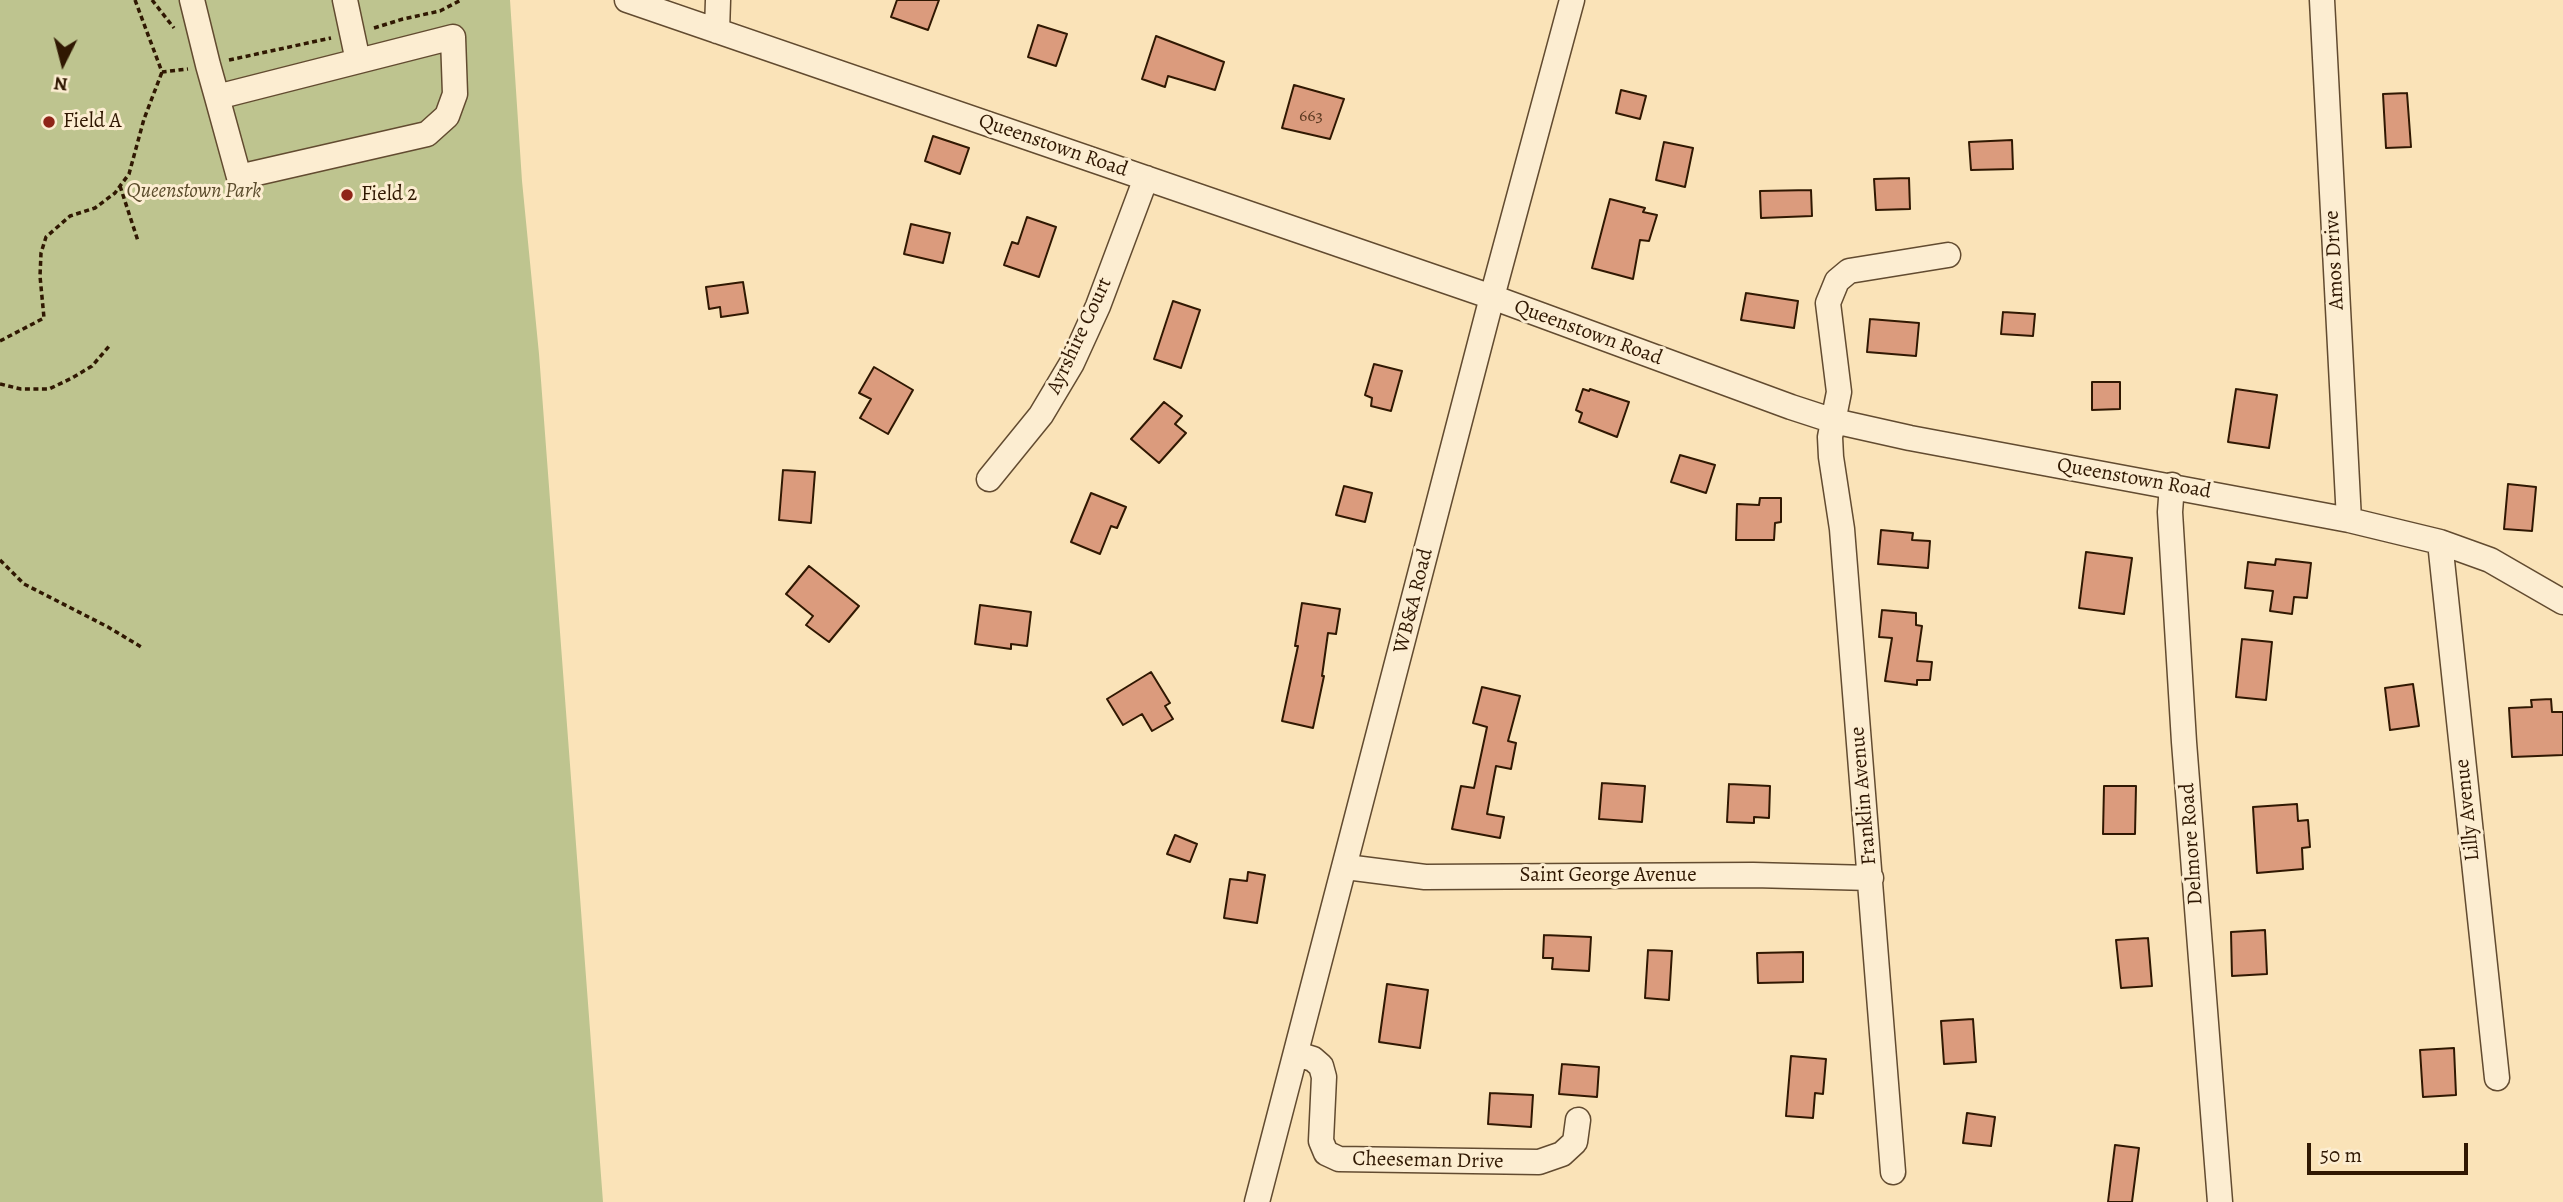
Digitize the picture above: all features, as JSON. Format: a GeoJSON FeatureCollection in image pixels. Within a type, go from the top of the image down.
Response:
{"type":"FeatureCollection","features":[{"type":"Feature","properties":{"kind":"street"},"geometry":{"type":"LineString","coordinates":[[192,0],[208,65],[239,177],[427,134],[447,116],[455,94],[453,37],[217,97]]}},
{"type":"Feature","properties":{"kind":"street"},"geometry":{"type":"LineString","coordinates":[[345,0],[358,61]]}},
{"type":"Feature","properties":{"kind":"street","name":"Queenstown Road"},"geometry":{"type":"LineString","coordinates":[[627,0],[1492,297],[1791,408],[1910,438],[2172,485],[2349,520],[2440,542],[2490,560],[2563,602]]}},
{"type":"Feature","properties":{"kind":"street"},"geometry":{"type":"LineString","coordinates":[[717,31],[718,0]]}},
{"type":"Feature","properties":{"kind":"street","name":"WB&A Road"},"geometry":{"type":"LineString","coordinates":[[1257,1202],[1572,0]]}},
{"type":"Feature","properties":{"kind":"street","name":"Amos Drive"},"geometry":{"type":"LineString","coordinates":[[2322,0],[2349,520]]}},
{"type":"Feature","properties":{"kind":"street","name":"Ayrshire Court"},"geometry":{"type":"LineString","coordinates":[[989,479],[1041,415],[1072,363],[1098,306],[1146,178]]}},
{"type":"Feature","properties":{"kind":"street","name":"Franklin Avenue"},"geometry":{"type":"LineString","coordinates":[[1893,1172],[1842,529],[1831,457],[1830,437],[1839,392],[1828,303],[1837,281],[1856,269],[1948,255]]}},
{"type":"Feature","properties":{"kind":"street","name":"Delmore Road"},"geometry":{"type":"LineString","coordinates":[[2172,485],[2172,550],[2184,742],[2220,1202]]}},
{"type":"Feature","properties":{"kind":"street","name":"Lilly Avenue"},"geometry":{"type":"LineString","coordinates":[[2440,542],[2497,1079]]}},
{"type":"Feature","properties":{"kind":"street","name":"Saint George Avenue"},"geometry":{"type":"LineString","coordinates":[[1346,867],[1425,877],[1753,875],[1871,878]]}},
{"type":"Feature","properties":{"kind":"street","name":"Cheeseman Drive"},"geometry":{"type":"LineString","coordinates":[[1297,1054],[1313,1059],[1321,1066],[1324,1077],[1321,1141],[1326,1153],[1339,1159],[1539,1162],[1562,1154],[1575,1142],[1578,1120]]}},
{"type":"Feature","properties":{"kind":"path"},"geometry":{"type":"LineString","coordinates":[[0,341],[44,318],[40,276],[41,253],[46,237],[70,216],[95,208],[115,194],[132,166],[144,119],[162,72],[135,0]]}},
{"type":"Feature","properties":{"kind":"path"},"geometry":{"type":"LineString","coordinates":[[152,0],[179,37]]}},
{"type":"Feature","properties":{"kind":"path"},"geometry":{"type":"LineString","coordinates":[[162,72],[208,65],[352,33],[440,11],[461,0]]}},
{"type":"Feature","properties":{"kind":"path"},"geometry":{"type":"LineString","coordinates":[[120,186],[138,241]]}},
{"type":"Feature","properties":{"kind":"path"},"geometry":{"type":"LineString","coordinates":[[0,384],[20,389],[49,389],[92,366],[111,344]]}},
{"type":"Feature","properties":{"kind":"path"},"geometry":{"type":"LineString","coordinates":[[0,560],[24,584],[143,648]]}},
{"type":"Feature","properties":{"kind":"green space","name":"Queenstown Park"},"geometry":{"type":"Polygon","coordinates":[[[0,0],[510,0],[603,1202],[0,1202],[0,0]]]}},
{"type":"Feature","properties":{"kind":"building"},"geometry":{"type":"Polygon","coordinates":[[[897,0],[939,0],[928,30],[891,17],[897,0]]]}},
{"type":"Feature","properties":{"kind":"building"},"geometry":{"type":"Polygon","coordinates":[[[1038,25],[1067,34],[1056,66],[1028,57],[1038,25]]]}},
{"type":"Feature","properties":{"kind":"building"},"geometry":{"type":"Polygon","coordinates":[[[1156,36],[1224,62],[1215,90],[1168,76],[1165,87],[1142,79],[1156,36]]]}},
{"type":"Feature","properties":{"kind":"building"},"geometry":{"type":"Polygon","coordinates":[[[1294,85],[1344,99],[1330,139],[1282,128],[1294,85]]]}},
{"type":"Feature","properties":{"kind":"building"},"geometry":{"type":"Polygon","coordinates":[[[1621,90],[1646,96],[1640,119],[1616,113],[1621,90]]]}},
{"type":"Feature","properties":{"kind":"building"},"geometry":{"type":"Polygon","coordinates":[[[2407,93],[2411,147],[2386,148],[2383,94],[2407,93]]]}},
{"type":"Feature","properties":{"kind":"building"},"geometry":{"type":"Polygon","coordinates":[[[933,136],[969,148],[960,174],[925,161],[933,136]]]}},
{"type":"Feature","properties":{"kind":"building"},"geometry":{"type":"Polygon","coordinates":[[[2012,140],[2013,169],[1971,170],[1969,142],[2012,140]]]}},
{"type":"Feature","properties":{"kind":"building"},"geometry":{"type":"Polygon","coordinates":[[[1664,142],[1693,148],[1685,187],[1656,180],[1664,142]]]}},
{"type":"Feature","properties":{"kind":"building"},"geometry":{"type":"Polygon","coordinates":[[[1909,178],[1910,209],[1876,210],[1874,179],[1909,178]]]}},
{"type":"Feature","properties":{"kind":"building"},"geometry":{"type":"Polygon","coordinates":[[[1811,190],[1812,216],[1761,218],[1760,191],[1811,190]]]}},
{"type":"Feature","properties":{"kind":"building"},"geometry":{"type":"Polygon","coordinates":[[[1610,199],[1645,208],[1643,212],[1657,215],[1649,241],[1640,240],[1633,279],[1592,268],[1610,199]]]}},
{"type":"Feature","properties":{"kind":"building"},"geometry":{"type":"Polygon","coordinates":[[[1027,217],[1056,227],[1039,277],[1004,265],[1012,242],[1018,244],[1027,217]]]}},
{"type":"Feature","properties":{"kind":"building"},"geometry":{"type":"Polygon","coordinates":[[[911,224],[950,233],[943,263],[904,254],[911,224]]]}},
{"type":"Feature","properties":{"kind":"building"},"geometry":{"type":"Polygon","coordinates":[[[743,282],[748,313],[721,317],[720,307],[709,309],[706,287],[743,282]]]}},
{"type":"Feature","properties":{"kind":"building"},"geometry":{"type":"Polygon","coordinates":[[[1746,293],[1798,301],[1794,328],[1741,320],[1746,293]]]}},
{"type":"Feature","properties":{"kind":"building"},"geometry":{"type":"Polygon","coordinates":[[[1173,301],[1200,310],[1181,368],[1154,359],[1173,301]]]}},
{"type":"Feature","properties":{"kind":"building"},"geometry":{"type":"Polygon","coordinates":[[[2003,312],[2035,314],[2033,336],[2001,334],[2003,312]]]}},
{"type":"Feature","properties":{"kind":"building"},"geometry":{"type":"Polygon","coordinates":[[[1870,319],[1919,323],[1916,356],[1867,352],[1870,319]]]}},
{"type":"Feature","properties":{"kind":"building"},"geometry":{"type":"Polygon","coordinates":[[[1374,364],[1402,371],[1391,411],[1371,406],[1372,398],[1365,395],[1374,364]]]}},
{"type":"Feature","properties":{"kind":"building"},"geometry":{"type":"Polygon","coordinates":[[[874,367],[913,390],[888,434],[860,418],[871,399],[859,393],[874,367]]]}},
{"type":"Feature","properties":{"kind":"building"},"geometry":{"type":"Polygon","coordinates":[[[2092,382],[2120,382],[2120,409],[2092,410],[2092,382]]]}},
{"type":"Feature","properties":{"kind":"building"},"geometry":{"type":"Polygon","coordinates":[[[1583,389],[1629,402],[1617,437],[1579,422],[1582,413],[1576,410],[1583,389]]]}},
{"type":"Feature","properties":{"kind":"building"},"geometry":{"type":"Polygon","coordinates":[[[2236,389],[2277,395],[2269,448],[2228,442],[2236,389]]]}},
{"type":"Feature","properties":{"kind":"building"},"geometry":{"type":"Polygon","coordinates":[[[1164,402],[1182,416],[1175,424],[1186,433],[1159,463],[1131,439],[1164,402]]]}},
{"type":"Feature","properties":{"kind":"building"},"geometry":{"type":"Polygon","coordinates":[[[1680,455],[1715,465],[1706,493],[1671,482],[1680,455]]]}},
{"type":"Feature","properties":{"kind":"building"},"geometry":{"type":"Polygon","coordinates":[[[783,470],[815,472],[811,523],[779,520],[783,470]]]}},
{"type":"Feature","properties":{"kind":"building"},"geometry":{"type":"Polygon","coordinates":[[[2508,484],[2536,487],[2532,531],[2504,529],[2508,484]]]}},
{"type":"Feature","properties":{"kind":"building"},"geometry":{"type":"Polygon","coordinates":[[[1344,486],[1372,493],[1365,522],[1336,515],[1344,486]]]}},
{"type":"Feature","properties":{"kind":"building"},"geometry":{"type":"Polygon","coordinates":[[[1091,493],[1126,507],[1117,528],[1111,526],[1100,554],[1071,542],[1091,493]]]}},
{"type":"Feature","properties":{"kind":"building"},"geometry":{"type":"Polygon","coordinates":[[[1760,498],[1781,498],[1781,522],[1775,523],[1774,540],[1736,540],[1737,504],[1759,505],[1760,498]]]}},
{"type":"Feature","properties":{"kind":"building"},"geometry":{"type":"Polygon","coordinates":[[[1881,530],[1913,533],[1912,540],[1930,541],[1928,568],[1878,564],[1881,530]]]}},
{"type":"Feature","properties":{"kind":"building"},"geometry":{"type":"Polygon","coordinates":[[[2086,552],[2132,558],[2124,614],[2079,608],[2086,552]]]}},
{"type":"Feature","properties":{"kind":"building"},"geometry":{"type":"Polygon","coordinates":[[[2276,559],[2311,563],[2307,598],[2294,597],[2292,614],[2270,611],[2273,591],[2245,588],[2248,562],[2275,565],[2276,559]]]}},
{"type":"Feature","properties":{"kind":"building"},"geometry":{"type":"Polygon","coordinates":[[[809,566],[859,606],[829,642],[806,625],[813,616],[786,594],[809,566]]]}},
{"type":"Feature","properties":{"kind":"building"},"geometry":{"type":"Polygon","coordinates":[[[1302,603],[1340,609],[1336,634],[1328,633],[1324,676],[1313,728],[1282,721],[1298,646],[1295,646],[1302,603]]]}},
{"type":"Feature","properties":{"kind":"building"},"geometry":{"type":"Polygon","coordinates":[[[980,605],[1031,612],[1027,646],[1011,644],[1011,649],[975,644],[980,605]]]}},
{"type":"Feature","properties":{"kind":"building"},"geometry":{"type":"Polygon","coordinates":[[[1882,610],[1916,613],[1916,625],[1922,626],[1917,661],[1932,662],[1930,680],[1917,680],[1917,685],[1885,681],[1892,638],[1879,637],[1882,610]]]}},
{"type":"Feature","properties":{"kind":"building"},"geometry":{"type":"Polygon","coordinates":[[[2242,639],[2272,642],[2266,700],[2236,697],[2242,639]]]}},
{"type":"Feature","properties":{"kind":"building"},"geometry":{"type":"Polygon","coordinates":[[[1151,672],[1170,703],[1165,706],[1173,719],[1152,731],[1142,714],[1123,725],[1107,699],[1151,672]]]}},
{"type":"Feature","properties":{"kind":"building"},"geometry":{"type":"Polygon","coordinates":[[[2413,684],[2419,726],[2390,730],[2385,688],[2413,684]]]}},
{"type":"Feature","properties":{"kind":"building"},"geometry":{"type":"Polygon","coordinates":[[[1482,687],[1520,696],[1508,741],[1516,743],[1511,769],[1496,766],[1487,814],[1504,817],[1500,838],[1452,829],[1461,786],[1474,788],[1487,727],[1473,723],[1482,687]]]}},
{"type":"Feature","properties":{"kind":"building"},"geometry":{"type":"Polygon","coordinates":[[[2551,699],[2552,712],[2563,712],[2563,755],[2512,757],[2509,708],[2532,707],[2531,700],[2551,699]]]}},
{"type":"Feature","properties":{"kind":"building"},"geometry":{"type":"Polygon","coordinates":[[[1602,783],[1645,786],[1642,822],[1599,819],[1602,783]]]}},
{"type":"Feature","properties":{"kind":"building"},"geometry":{"type":"Polygon","coordinates":[[[1729,784],[1770,786],[1769,818],[1754,817],[1754,823],[1727,822],[1729,784]]]}},
{"type":"Feature","properties":{"kind":"building"},"geometry":{"type":"Polygon","coordinates":[[[2104,786],[2136,786],[2135,834],[2103,834],[2104,786]]]}},
{"type":"Feature","properties":{"kind":"building"},"geometry":{"type":"Polygon","coordinates":[[[2297,804],[2298,821],[2308,820],[2310,847],[2302,848],[2303,869],[2257,873],[2253,807],[2297,804]]]}},
{"type":"Feature","properties":{"kind":"building"},"geometry":{"type":"Polygon","coordinates":[[[1175,835],[1197,844],[1190,862],[1167,854],[1175,835]]]}},
{"type":"Feature","properties":{"kind":"building"},"geometry":{"type":"Polygon","coordinates":[[[1248,872],[1265,875],[1257,923],[1224,918],[1230,879],[1247,881],[1248,872]]]}},
{"type":"Feature","properties":{"kind":"building"},"geometry":{"type":"Polygon","coordinates":[[[2265,930],[2267,974],[2232,976],[2231,932],[2265,930]]]}},
{"type":"Feature","properties":{"kind":"building"},"geometry":{"type":"Polygon","coordinates":[[[1544,935],[1591,937],[1589,971],[1552,969],[1553,958],[1543,958],[1544,935]]]}},
{"type":"Feature","properties":{"kind":"building"},"geometry":{"type":"Polygon","coordinates":[[[2148,938],[2152,986],[2121,988],[2116,940],[2148,938]]]}},
{"type":"Feature","properties":{"kind":"building"},"geometry":{"type":"Polygon","coordinates":[[[1648,950],[1672,951],[1669,1000],[1645,998],[1648,950]]]}},
{"type":"Feature","properties":{"kind":"building"},"geometry":{"type":"Polygon","coordinates":[[[1803,952],[1803,982],[1758,983],[1757,953],[1803,952]]]}},
{"type":"Feature","properties":{"kind":"building"},"geometry":{"type":"Polygon","coordinates":[[[1387,984],[1428,990],[1420,1048],[1379,1042],[1387,984]]]}},
{"type":"Feature","properties":{"kind":"building"},"geometry":{"type":"Polygon","coordinates":[[[1973,1019],[1976,1062],[1944,1064],[1941,1021],[1973,1019]]]}},
{"type":"Feature","properties":{"kind":"building"},"geometry":{"type":"Polygon","coordinates":[[[2454,1048],[2456,1095],[2423,1097],[2420,1050],[2454,1048]]]}},
{"type":"Feature","properties":{"kind":"building"},"geometry":{"type":"Polygon","coordinates":[[[1791,1056],[1826,1059],[1823,1094],[1815,1093],[1813,1118],[1786,1116],[1791,1056]]]}},
{"type":"Feature","properties":{"kind":"building"},"geometry":{"type":"Polygon","coordinates":[[[1562,1064],[1599,1067],[1597,1097],[1559,1094],[1562,1064]]]}},
{"type":"Feature","properties":{"kind":"building"},"geometry":{"type":"Polygon","coordinates":[[[1490,1093],[1533,1095],[1531,1127],[1488,1124],[1490,1093]]]}},
{"type":"Feature","properties":{"kind":"building"},"geometry":{"type":"Polygon","coordinates":[[[1967,1113],[1995,1117],[1991,1146],[1963,1143],[1967,1113]]]}},
{"type":"Feature","properties":{"kind":"building"},"geometry":{"type":"Polygon","coordinates":[[[2115,1145],[2139,1148],[2132,1202],[2108,1202],[2115,1145]]]}},
{"type":"Feature","properties":{"kind":"place","name":"Field A"},"geometry":{"type":"Point","coordinates":[49,122]}},
{"type":"Feature","properties":{"kind":"place","name":"Field 2"},"geometry":{"type":"Point","coordinates":[347,195]}}]}
